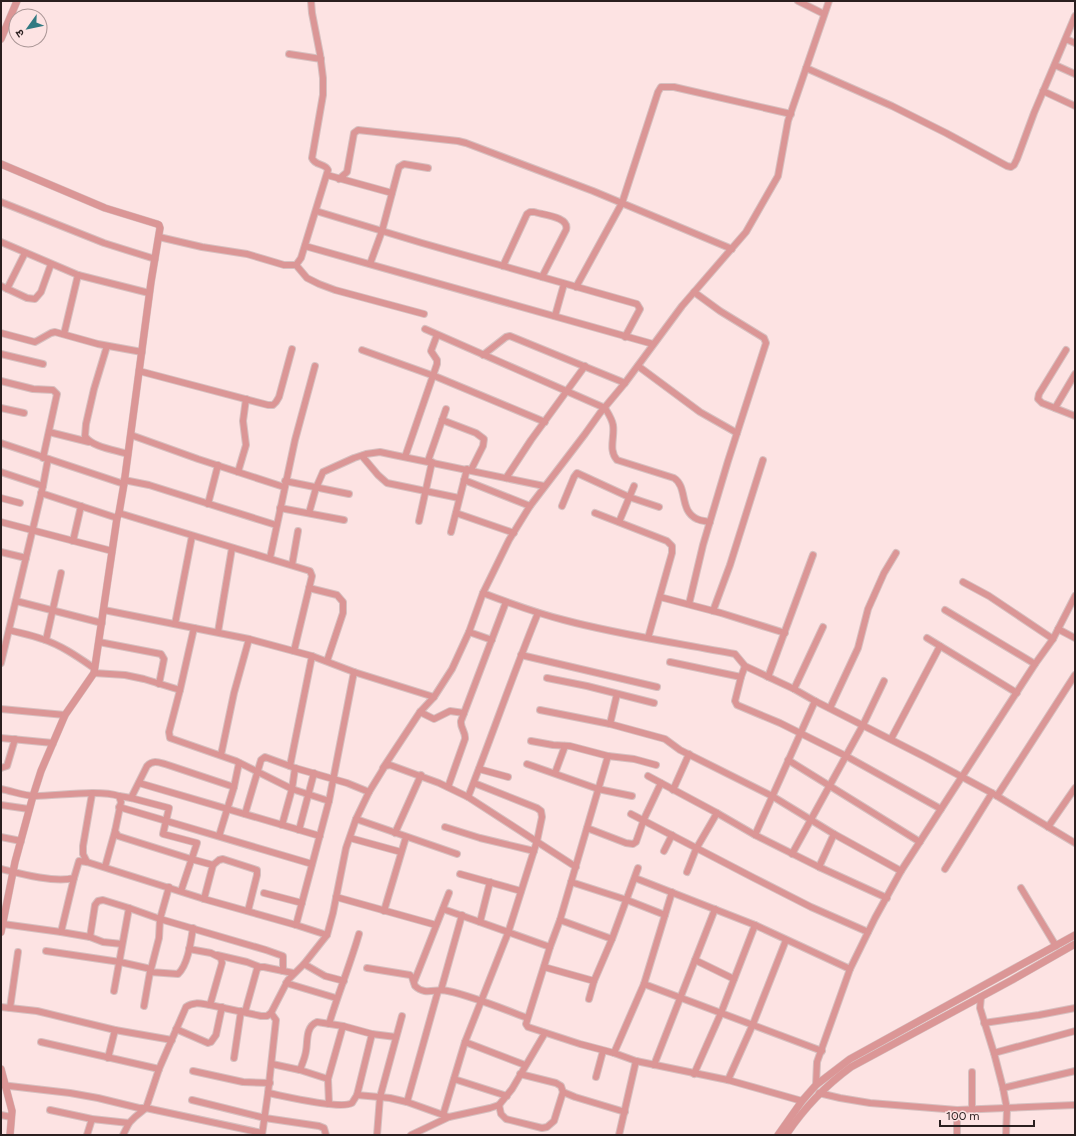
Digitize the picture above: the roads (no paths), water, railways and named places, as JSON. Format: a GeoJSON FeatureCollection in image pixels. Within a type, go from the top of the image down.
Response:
{"type":"FeatureCollection","features":[{"type":"Feature","properties":{"kind":"street"},"geometry":{"type":"LineString","coordinates":[[1,39],[17,1]]}},
{"type":"Feature","properties":{"kind":"street"},"geometry":{"type":"LineString","coordinates":[[296,265],[301,258],[327,175],[327,168],[313,161],[312,155],[322,95],[323,78],[311,1],[306,1]]}},
{"type":"Feature","properties":{"kind":"street"},"geometry":{"type":"LineString","coordinates":[[798,1],[824,14]]}},
{"type":"Feature","properties":{"kind":"street"},"geometry":{"type":"LineString","coordinates":[[123,1135],[129,1123],[146,1108],[159,1069],[186,1007],[190,1004],[196,1003],[267,1016],[271,1013],[286,983],[293,973],[304,964],[327,935],[350,838],[356,820],[369,792],[420,712],[434,698],[452,669],[469,632],[482,593],[530,506],[638,366],[653,344],[694,292],[746,232],[778,176],[786,130],[829,1]]}},
{"type":"Feature","properties":{"kind":"street"},"geometry":{"type":"LineString","coordinates":[[806,68],[892,106],[1009,167],[1013,166],[1017,159],[1075,16]]}},
{"type":"Feature","properties":{"kind":"street"},"geometry":{"type":"LineString","coordinates":[[1066,39],[1075,43]]}},
{"type":"Feature","properties":{"kind":"street"},"geometry":{"type":"LineString","coordinates":[[289,54],[321,59]]}},
{"type":"Feature","properties":{"kind":"street"},"geometry":{"type":"LineString","coordinates":[[1055,65],[1075,74]]}},
{"type":"Feature","properties":{"kind":"street"},"geometry":{"type":"LineString","coordinates":[[576,287],[622,204],[658,92],[661,87],[674,87],[791,114]]}},
{"type":"Feature","properties":{"kind":"street"},"geometry":{"type":"LineString","coordinates":[[1044,91],[1075,106]]}},
{"type":"Feature","properties":{"kind":"street"},"geometry":{"type":"LineString","coordinates":[[339,178],[347,172],[355,131],[361,130],[458,141],[592,191],[732,249]]}},
{"type":"Feature","properties":{"kind":"street"},"geometry":{"type":"LineString","coordinates":[[1,164],[105,208],[157,224],[160,228],[149,293],[124,482],[94,671],[65,715],[53,742],[33,796],[13,872],[1,932]]}},
{"type":"Feature","properties":{"kind":"street"},"geometry":{"type":"LineString","coordinates":[[370,264],[382,230],[400,165],[404,164],[428,168]]}},
{"type":"Feature","properties":{"kind":"street"},"geometry":{"type":"LineString","coordinates":[[327,175],[392,193]]}},
{"type":"Feature","properties":{"kind":"street"},"geometry":{"type":"LineString","coordinates":[[1,202],[98,241],[155,259]]}},
{"type":"Feature","properties":{"kind":"street"},"geometry":{"type":"LineString","coordinates":[[316,211],[638,305],[640,307],[639,311],[625,337]]}},
{"type":"Feature","properties":{"kind":"street"},"geometry":{"type":"LineString","coordinates":[[503,266],[527,214],[534,212],[562,220],[567,226],[566,230],[542,277]]}},
{"type":"Feature","properties":{"kind":"street"},"geometry":{"type":"LineString","coordinates":[[158,237],[202,247],[247,254],[284,265],[296,265],[307,278],[319,284],[424,314]]}},
{"type":"Feature","properties":{"kind":"street"},"geometry":{"type":"LineString","coordinates":[[1,242],[78,275],[149,293]]}},
{"type":"Feature","properties":{"kind":"street"},"geometry":{"type":"LineString","coordinates":[[305,246],[653,344]]}},
{"type":"Feature","properties":{"kind":"street"},"geometry":{"type":"LineString","coordinates":[[24,253],[4,288],[27,298],[35,299],[41,292],[51,264]]}},
{"type":"Feature","properties":{"kind":"street"},"geometry":{"type":"LineString","coordinates":[[64,334],[78,275]]}},
{"type":"Feature","properties":{"kind":"street"},"geometry":{"type":"LineString","coordinates":[[555,316],[564,284]]}},
{"type":"Feature","properties":{"kind":"street"},"geometry":{"type":"LineString","coordinates":[[689,604],[710,522],[765,348],[764,338],[720,311],[694,292]]}},
{"type":"Feature","properties":{"kind":"street"},"geometry":{"type":"LineString","coordinates":[[425,330],[605,408],[614,427],[612,450],[614,457],[617,460],[674,478],[679,482],[684,504],[689,513],[697,519],[710,522]]}},
{"type":"Feature","properties":{"kind":"street"},"geometry":{"type":"LineString","coordinates":[[1,333],[35,342],[51,333],[64,334],[107,346],[142,352]]}},
{"type":"Feature","properties":{"kind":"street"},"geometry":{"type":"LineString","coordinates":[[404,457],[437,362],[431,351],[437,335]]}},
{"type":"Feature","properties":{"kind":"street"},"geometry":{"type":"LineString","coordinates":[[483,355],[510,336],[625,383]]}},
{"type":"Feature","properties":{"kind":"street"},"geometry":{"type":"LineString","coordinates":[[90,442],[85,436],[85,432],[94,389],[107,346]]}},
{"type":"Feature","properties":{"kind":"street"},"geometry":{"type":"LineString","coordinates":[[139,371],[268,405],[273,405],[279,397],[292,349]]}},
{"type":"Feature","properties":{"kind":"street"},"geometry":{"type":"LineString","coordinates":[[362,350],[433,376],[545,422]]}},
{"type":"Feature","properties":{"kind":"street"},"geometry":{"type":"LineString","coordinates":[[1066,350],[1038,396],[1039,401],[1075,416]]}},
{"type":"Feature","properties":{"kind":"street"},"geometry":{"type":"LineString","coordinates":[[1,354],[43,364]]}},
{"type":"Feature","properties":{"kind":"street"},"geometry":{"type":"LineString","coordinates":[[270,558],[295,440],[315,366]]}},
{"type":"Feature","properties":{"kind":"street"},"geometry":{"type":"LineString","coordinates":[[506,478],[585,366]]}},
{"type":"Feature","properties":{"kind":"street"},"geometry":{"type":"LineString","coordinates":[[638,366],[700,412],[737,433]]}},
{"type":"Feature","properties":{"kind":"street"},"geometry":{"type":"LineString","coordinates":[[1055,408],[1075,374]]}},
{"type":"Feature","properties":{"kind":"street"},"geometry":{"type":"LineString","coordinates":[[1,381],[34,389],[52,390],[57,394],[49,432],[42,490],[1,663]]}},
{"type":"Feature","properties":{"kind":"street"},"geometry":{"type":"LineString","coordinates":[[238,472],[246,445],[243,420],[246,399]]}},
{"type":"Feature","properties":{"kind":"street"},"geometry":{"type":"LineString","coordinates":[[1,408],[24,413]]}},
{"type":"Feature","properties":{"kind":"street"},"geometry":{"type":"LineString","coordinates":[[419,521],[430,462],[446,408]]}},
{"type":"Feature","properties":{"kind":"street"},"geometry":{"type":"LineString","coordinates":[[442,420],[476,434],[484,440],[483,446],[464,480],[451,532]]}},
{"type":"Feature","properties":{"kind":"street"},"geometry":{"type":"LineString","coordinates":[[49,432],[90,442],[128,454]]}},
{"type":"Feature","properties":{"kind":"street"},"geometry":{"type":"LineString","coordinates":[[131,435],[238,472],[285,484],[349,494]]}},
{"type":"Feature","properties":{"kind":"street"},"geometry":{"type":"LineString","coordinates":[[1,443],[46,459],[124,482],[149,485],[276,525]]}},
{"type":"Feature","properties":{"kind":"street"},"geometry":{"type":"LineString","coordinates":[[310,513],[316,488],[323,472],[362,456],[380,452],[544,486]]}},
{"type":"Feature","properties":{"kind":"street"},"geometry":{"type":"LineString","coordinates":[[362,456],[387,483],[459,498]]}},
{"type":"Feature","properties":{"kind":"street"},"geometry":{"type":"LineString","coordinates":[[713,611],[730,565],[763,460]]}},
{"type":"Feature","properties":{"kind":"street"},"geometry":{"type":"LineString","coordinates":[[208,504],[218,466]]}},
{"type":"Feature","properties":{"kind":"street"},"geometry":{"type":"LineString","coordinates":[[1,472],[81,506],[306,569],[312,573],[312,576],[294,651]]}},
{"type":"Feature","properties":{"kind":"street"},"geometry":{"type":"LineString","coordinates":[[562,506],[577,473],[630,497],[659,507]]}},
{"type":"Feature","properties":{"kind":"street"},"geometry":{"type":"LineString","coordinates":[[464,480],[530,506]]}},
{"type":"Feature","properties":{"kind":"street"},"geometry":{"type":"LineString","coordinates":[[619,522],[634,486]]}},
{"type":"Feature","properties":{"kind":"street"},"geometry":{"type":"LineString","coordinates":[[1,498],[20,503]]}},
{"type":"Feature","properties":{"kind":"street"},"geometry":{"type":"LineString","coordinates":[[73,541],[81,506]]}},
{"type":"Feature","properties":{"kind":"street"},"geometry":{"type":"LineString","coordinates":[[280,508],[344,520]]}},
{"type":"Feature","properties":{"kind":"street"},"geometry":{"type":"LineString","coordinates":[[456,513],[514,533]]}},
{"type":"Feature","properties":{"kind":"street"},"geometry":{"type":"LineString","coordinates":[[595,513],[667,541],[671,544],[672,552],[648,638]]}},
{"type":"Feature","properties":{"kind":"street"},"geometry":{"type":"LineString","coordinates":[[1,522],[112,551]]}},
{"type":"Feature","properties":{"kind":"street"},"geometry":{"type":"LineString","coordinates":[[292,565],[298,531]]}},
{"type":"Feature","properties":{"kind":"street"},"geometry":{"type":"LineString","coordinates":[[175,624],[192,536]]}},
{"type":"Feature","properties":{"kind":"street"},"geometry":{"type":"LineString","coordinates":[[218,632],[232,548]]}},
{"type":"Feature","properties":{"kind":"street"},"geometry":{"type":"LineString","coordinates":[[1,552],[26,558]]}},
{"type":"Feature","properties":{"kind":"street"},"geometry":{"type":"LineString","coordinates":[[830,708],[858,648],[868,609],[884,573],[896,553]]}},
{"type":"Feature","properties":{"kind":"street"},"geometry":{"type":"LineString","coordinates":[[768,677],[813,555]]}},
{"type":"Feature","properties":{"kind":"street"},"geometry":{"type":"LineString","coordinates":[[46,640],[61,573]]}},
{"type":"Feature","properties":{"kind":"street"},"geometry":{"type":"LineString","coordinates":[[962,582],[988,596],[1053,639]]}},
{"type":"Feature","properties":{"kind":"street"},"geometry":{"type":"LineString","coordinates":[[310,588],[337,596],[343,602],[344,613],[327,661]]}},
{"type":"Feature","properties":{"kind":"street"},"geometry":{"type":"LineString","coordinates":[[482,593],[538,613],[564,620],[648,638],[736,654],[745,666],[794,689],[963,777],[1075,843]]}},
{"type":"Feature","properties":{"kind":"street"},"geometry":{"type":"LineString","coordinates":[[816,1085],[817,1062],[850,969],[878,913],[902,871],[941,809],[1035,664],[1053,639],[1075,596]]}},
{"type":"Feature","properties":{"kind":"street"},"geometry":{"type":"LineString","coordinates":[[660,597],[689,604],[785,633]]}},
{"type":"Feature","properties":{"kind":"street"},"geometry":{"type":"LineString","coordinates":[[16,601],[102,623]]}},
{"type":"Feature","properties":{"kind":"street"},"geometry":{"type":"LineString","coordinates":[[448,787],[465,739],[465,734],[460,724],[506,602]]}},
{"type":"Feature","properties":{"kind":"street"},"geometry":{"type":"LineString","coordinates":[[104,610],[249,639],[312,656],[354,672],[434,698]]}},
{"type":"Feature","properties":{"kind":"street"},"geometry":{"type":"LineString","coordinates":[[945,610],[1035,664]]}},
{"type":"Feature","properties":{"kind":"street"},"geometry":{"type":"LineString","coordinates":[[468,797],[538,613]]}},
{"type":"Feature","properties":{"kind":"street"},"geometry":{"type":"LineString","coordinates":[[794,689],[823,627]]}},
{"type":"Feature","properties":{"kind":"street"},"geometry":{"type":"LineString","coordinates":[[194,628],[169,732],[170,738],[221,755],[292,789],[329,801]]}},
{"type":"Feature","properties":{"kind":"street"},"geometry":{"type":"LineString","coordinates":[[1058,629],[1075,638]]}},
{"type":"Feature","properties":{"kind":"street"},"geometry":{"type":"LineString","coordinates":[[9,630],[46,640],[78,656],[94,671],[144,679],[180,690]]}},
{"type":"Feature","properties":{"kind":"street"},"geometry":{"type":"LineString","coordinates":[[469,632],[492,640]]}},
{"type":"Feature","properties":{"kind":"street"},"geometry":{"type":"LineString","coordinates":[[927,638],[1017,693]]}},
{"type":"Feature","properties":{"kind":"street"},"geometry":{"type":"LineString","coordinates":[[221,755],[234,693],[249,639]]}},
{"type":"Feature","properties":{"kind":"street"},"geometry":{"type":"LineString","coordinates":[[99,642],[161,654],[164,659],[159,684]]}},
{"type":"Feature","properties":{"kind":"street"},"geometry":{"type":"LineString","coordinates":[[891,739],[940,646]]}},
{"type":"Feature","properties":{"kind":"street"},"geometry":{"type":"LineString","coordinates":[[521,655],[657,687]]}},
{"type":"Feature","properties":{"kind":"street"},"geometry":{"type":"LineString","coordinates":[[282,825],[292,789],[293,767],[312,656]]}},
{"type":"Feature","properties":{"kind":"street"},"geometry":{"type":"LineString","coordinates":[[670,662],[741,677]]}},
{"type":"Feature","properties":{"kind":"street"},"geometry":{"type":"LineString","coordinates":[[745,666],[735,703],[780,723],[846,756],[941,809]]}},
{"type":"Feature","properties":{"kind":"street"},"geometry":{"type":"LineString","coordinates":[[296,925],[329,801],[354,672]]}},
{"type":"Feature","properties":{"kind":"street"},"geometry":{"type":"LineString","coordinates":[[945,869],[1075,675]]}},
{"type":"Feature","properties":{"kind":"street"},"geometry":{"type":"LineString","coordinates":[[547,678],[587,686],[654,703]]}},
{"type":"Feature","properties":{"kind":"street"},"geometry":{"type":"LineString","coordinates":[[792,854],[863,725],[884,681]]}},
{"type":"Feature","properties":{"kind":"street"},"geometry":{"type":"LineString","coordinates":[[610,724],[617,694]]}},
{"type":"Feature","properties":{"kind":"street"},"geometry":{"type":"LineString","coordinates":[[755,835],[815,701]]}},
{"type":"Feature","properties":{"kind":"street"},"geometry":{"type":"LineString","coordinates":[[1,709],[65,715]]}},
{"type":"Feature","properties":{"kind":"street"},"geometry":{"type":"LineString","coordinates":[[540,710],[610,724],[665,739],[680,750],[772,796],[834,834],[902,871]]}},
{"type":"Feature","properties":{"kind":"street"},"geometry":{"type":"LineString","coordinates":[[420,712],[434,719],[450,711],[464,713]]}},
{"type":"Feature","properties":{"kind":"street"},"geometry":{"type":"LineString","coordinates":[[1,738],[53,742]]}},
{"type":"Feature","properties":{"kind":"street"},"geometry":{"type":"LineString","coordinates":[[1,768],[7,766],[14,739]]}},
{"type":"Feature","properties":{"kind":"street"},"geometry":{"type":"LineString","coordinates":[[531,741],[553,746],[579,748],[608,756],[634,759],[656,765]]}},
{"type":"Feature","properties":{"kind":"street"},"geometry":{"type":"LineString","coordinates":[[555,773],[565,746]]}},
{"type":"Feature","properties":{"kind":"street"},"geometry":{"type":"LineString","coordinates":[[673,790],[689,754]]}},
{"type":"Feature","properties":{"kind":"street"},"geometry":{"type":"LineString","coordinates":[[608,756],[560,920],[527,1018],[527,1026],[636,1061],[728,1080],[802,1101]]}},
{"type":"Feature","properties":{"kind":"street"},"geometry":{"type":"LineString","coordinates":[[245,814],[257,771],[261,760],[265,757],[369,792]]}},
{"type":"Feature","properties":{"kind":"street"},"geometry":{"type":"LineString","coordinates":[[788,760],[920,842]]}},
{"type":"Feature","properties":{"kind":"street"},"geometry":{"type":"LineString","coordinates":[[131,798],[147,766],[150,762],[154,761],[234,787]]}},
{"type":"Feature","properties":{"kind":"street"},"geometry":{"type":"LineString","coordinates":[[219,836],[234,787],[239,763]]}},
{"type":"Feature","properties":{"kind":"street"},"geometry":{"type":"LineString","coordinates":[[527,764],[598,789],[632,796]]}},
{"type":"Feature","properties":{"kind":"street"},"geometry":{"type":"LineString","coordinates":[[383,768],[390,765],[448,787],[468,797],[576,866]]}},
{"type":"Feature","properties":{"kind":"street"},"geometry":{"type":"LineString","coordinates":[[479,769],[508,778]]}},
{"type":"Feature","properties":{"kind":"street"},"geometry":{"type":"LineString","coordinates":[[299,830],[314,773]]}},
{"type":"Feature","properties":{"kind":"street"},"geometry":{"type":"LineString","coordinates":[[395,833],[421,776]]}},
{"type":"Feature","properties":{"kind":"street"},"geometry":{"type":"LineString","coordinates":[[648,776],[792,854],[887,898]]}},
{"type":"Feature","properties":{"kind":"street"},"geometry":{"type":"LineString","coordinates":[[139,783],[320,836]]}},
{"type":"Feature","properties":{"kind":"street"},"geometry":{"type":"LineString","coordinates":[[446,1116],[454,1079],[465,1042],[508,933],[537,841],[542,817],[539,810],[474,783]]}},
{"type":"Feature","properties":{"kind":"street"},"geometry":{"type":"LineString","coordinates":[[587,828],[626,843],[633,844],[637,840],[644,819],[661,783]]}},
{"type":"Feature","properties":{"kind":"street"},"geometry":{"type":"LineString","coordinates":[[1048,827],[1075,788]]}},
{"type":"Feature","properties":{"kind":"street"},"geometry":{"type":"LineString","coordinates":[[1,789],[33,796],[113,794],[169,808],[163,834],[197,843],[181,891]]}},
{"type":"Feature","properties":{"kind":"street"},"geometry":{"type":"LineString","coordinates":[[87,862],[83,846],[92,794]]}},
{"type":"Feature","properties":{"kind":"street"},"geometry":{"type":"LineString","coordinates":[[105,868],[115,831],[120,802],[119,796]]}},
{"type":"Feature","properties":{"kind":"street"},"geometry":{"type":"LineString","coordinates":[[1,805],[29,809]]}},
{"type":"Feature","properties":{"kind":"street"},"geometry":{"type":"LineString","coordinates":[[119,807],[312,864]]}},
{"type":"Feature","properties":{"kind":"street"},"geometry":{"type":"LineString","coordinates":[[687,872],[696,849],[718,813]]}},
{"type":"Feature","properties":{"kind":"street"},"geometry":{"type":"LineString","coordinates":[[631,814],[644,819],[696,849],[811,907],[868,932]]}},
{"type":"Feature","properties":{"kind":"street"},"geometry":{"type":"LineString","coordinates":[[356,820],[457,854]]}},
{"type":"Feature","properties":{"kind":"street"},"geometry":{"type":"LineString","coordinates":[[445,827],[480,838],[534,851]]}},
{"type":"Feature","properties":{"kind":"street"},"geometry":{"type":"LineString","coordinates":[[115,831],[118,836],[122,838],[191,860],[213,865]]}},
{"type":"Feature","properties":{"kind":"street"},"geometry":{"type":"LineString","coordinates":[[819,867],[834,834]]}},
{"type":"Feature","properties":{"kind":"street"},"geometry":{"type":"LineString","coordinates":[[664,851],[672,835]]}},
{"type":"Feature","properties":{"kind":"street"},"geometry":{"type":"LineString","coordinates":[[1,837],[21,841]]}},
{"type":"Feature","properties":{"kind":"street"},"geometry":{"type":"LineString","coordinates":[[384,911],[406,837]]}},
{"type":"Feature","properties":{"kind":"street"},"geometry":{"type":"LineString","coordinates":[[350,838],[402,852]]}},
{"type":"Feature","properties":{"kind":"street"},"geometry":{"type":"LineString","coordinates":[[204,899],[213,865],[223,859],[256,870],[257,875],[248,911]]}},
{"type":"Feature","properties":{"kind":"street"},"geometry":{"type":"LineString","coordinates":[[61,932],[79,862],[87,862],[204,899],[327,935]]}},
{"type":"Feature","properties":{"kind":"street"},"geometry":{"type":"LineString","coordinates":[[589,999],[594,981],[636,878],[638,868]]}},
{"type":"Feature","properties":{"kind":"street"},"geometry":{"type":"LineString","coordinates":[[1,869],[54,879],[74,878]]}},
{"type":"Feature","properties":{"kind":"street"},"geometry":{"type":"LineString","coordinates":[[460,874],[521,891]]}},
{"type":"Feature","properties":{"kind":"street"},"geometry":{"type":"LineString","coordinates":[[636,878],[755,925],[850,969]]}},
{"type":"Feature","properties":{"kind":"street"},"geometry":{"type":"LineString","coordinates":[[480,922],[490,882]]}},
{"type":"Feature","properties":{"kind":"street"},"geometry":{"type":"LineString","coordinates":[[571,882],[627,900],[665,916]]}},
{"type":"Feature","properties":{"kind":"street"},"geometry":{"type":"LineString","coordinates":[[144,1006],[159,938],[160,918],[169,887]]}},
{"type":"Feature","properties":{"kind":"street"},"geometry":{"type":"LineString","coordinates":[[1021,888],[1056,946]]}},
{"type":"Feature","properties":{"kind":"street"},"geometry":{"type":"LineString","coordinates":[[614,1053],[644,984],[672,892]]}},
{"type":"Feature","properties":{"kind":"street"},"geometry":{"type":"LineString","coordinates":[[264,893],[302,903]]}},
{"type":"Feature","properties":{"kind":"street"},"geometry":{"type":"LineString","coordinates":[[414,982],[449,893]]}},
{"type":"Feature","properties":{"kind":"street"},"geometry":{"type":"LineString","coordinates":[[336,897],[436,925]]}},
{"type":"Feature","properties":{"kind":"street"},"geometry":{"type":"LineString","coordinates":[[90,937],[95,905],[98,901],[103,900],[283,956],[283,971]]}},
{"type":"Feature","properties":{"kind":"street"},"geometry":{"type":"LineString","coordinates":[[114,991],[129,908]]}},
{"type":"Feature","properties":{"kind":"street"},"geometry":{"type":"LineString","coordinates":[[443,909],[550,947]]}},
{"type":"Feature","properties":{"kind":"street"},"geometry":{"type":"LineString","coordinates":[[654,1065],[715,909]]}},
{"type":"Feature","properties":{"kind":"street"},"geometry":{"type":"LineString","coordinates":[[407,1102],[462,915]]}},
{"type":"Feature","properties":{"kind":"street"},"geometry":{"type":"LineString","coordinates":[[560,920],[612,939]]}},
{"type":"Feature","properties":{"kind":"street"},"geometry":{"type":"LineString","coordinates":[[3,924],[61,932],[90,937],[103,942],[122,944]]}},
{"type":"Feature","properties":{"kind":"street"},"geometry":{"type":"LineString","coordinates":[[694,1074],[755,925]]}},
{"type":"Feature","properties":{"kind":"street"},"geometry":{"type":"LineString","coordinates":[[46,951],[120,962],[151,970],[178,974],[189,949],[193,928]]}},
{"type":"Feature","properties":{"kind":"street"},"geometry":{"type":"LineString","coordinates":[[329,1024],[336,998],[344,981],[359,934]]}},
{"type":"Feature","properties":{"kind":"street"},"geometry":{"type":"LineString","coordinates":[[786,1135],[802,1101],[816,1085],[850,1059],[1075,935]]}},
{"type":"Feature","properties":{"kind":"street"},"geometry":{"type":"LineString","coordinates":[[728,1080],[753,1024],[786,940]]}},
{"type":"Feature","properties":{"kind":"street"},"geometry":{"type":"LineString","coordinates":[[778,1135],[819,1093],[851,1067],[1012,980],[1075,944]]}},
{"type":"Feature","properties":{"kind":"street"},"geometry":{"type":"LineString","coordinates":[[189,949],[246,962],[260,967],[293,973]]}},
{"type":"Feature","properties":{"kind":"street"},"geometry":{"type":"LineString","coordinates":[[10,1008],[18,952]]}},
{"type":"Feature","properties":{"kind":"street"},"geometry":{"type":"LineString","coordinates":[[210,1005],[222,963],[221,958],[217,955]]}},
{"type":"Feature","properties":{"kind":"street"},"geometry":{"type":"LineString","coordinates":[[695,960],[734,979]]}},
{"type":"Feature","properties":{"kind":"street"},"geometry":{"type":"LineString","coordinates":[[304,964],[325,976],[344,981]]}},
{"type":"Feature","properties":{"kind":"street"},"geometry":{"type":"LineString","coordinates":[[234,1058],[243,1012],[257,969],[260,967]]}},
{"type":"Feature","properties":{"kind":"street"},"geometry":{"type":"LineString","coordinates":[[544,967],[594,981]]}},
{"type":"Feature","properties":{"kind":"street"},"geometry":{"type":"LineString","coordinates":[[368,968],[410,975],[417,988],[421,990],[431,992],[448,991],[481,1001],[527,1018]]}},
{"type":"Feature","properties":{"kind":"street"},"geometry":{"type":"LineString","coordinates":[[286,983],[336,998]]}},
{"type":"Feature","properties":{"kind":"street"},"geometry":{"type":"LineString","coordinates":[[644,984],[822,1051]]}},
{"type":"Feature","properties":{"kind":"street"},"geometry":{"type":"LineString","coordinates":[[980,997],[980,1008],[994,1053],[1007,1109],[1006,1135]]}},
{"type":"Feature","properties":{"kind":"street"},"geometry":{"type":"LineString","coordinates":[[1,1007],[37,1011],[114,1030],[172,1040]]}},
{"type":"Feature","properties":{"kind":"street"},"geometry":{"type":"LineString","coordinates":[[176,1029],[211,1042],[216,1035],[222,1008]]}},
{"type":"Feature","properties":{"kind":"street"},"geometry":{"type":"LineString","coordinates":[[984,1023],[1075,1008]]}},
{"type":"Feature","properties":{"kind":"street"},"geometry":{"type":"LineString","coordinates":[[3,1085],[70,1092],[262,1134],[270,1084],[276,1020],[271,1013]]}},
{"type":"Feature","properties":{"kind":"street"},"geometry":{"type":"LineString","coordinates":[[377,1135],[380,1097],[402,1016]]}},
{"type":"Feature","properties":{"kind":"street"},"geometry":{"type":"LineString","coordinates":[[300,1070],[306,1051],[310,1026],[317,1022],[343,1026],[372,1034],[396,1037]]}},
{"type":"Feature","properties":{"kind":"street"},"geometry":{"type":"LineString","coordinates":[[329,1104],[328,1079],[343,1026]]}},
{"type":"Feature","properties":{"kind":"street"},"geometry":{"type":"LineString","coordinates":[[108,1058],[114,1030]]}},
{"type":"Feature","properties":{"kind":"street"},"geometry":{"type":"LineString","coordinates":[[994,1053],[1075,1031]]}},
{"type":"Feature","properties":{"kind":"street"},"geometry":{"type":"LineString","coordinates":[[411,1135],[446,1116],[499,1105],[507,1096],[545,1033]]}},
{"type":"Feature","properties":{"kind":"street"},"geometry":{"type":"LineString","coordinates":[[268,1093],[329,1104],[350,1105],[357,1095],[372,1034]]}},
{"type":"Feature","properties":{"kind":"street"},"geometry":{"type":"LineString","coordinates":[[41,1042],[159,1069]]}},
{"type":"Feature","properties":{"kind":"street"},"geometry":{"type":"LineString","coordinates":[[465,1042],[526,1065]]}},
{"type":"Feature","properties":{"kind":"street"},"geometry":{"type":"LineString","coordinates":[[596,1077],[602,1051]]}},
{"type":"Feature","properties":{"kind":"street"},"geometry":{"type":"LineString","coordinates":[[619,1135],[636,1061]]}},
{"type":"Feature","properties":{"kind":"street"},"geometry":{"type":"LineString","coordinates":[[272,1064],[300,1070],[328,1079]]}},
{"type":"Feature","properties":{"kind":"street"},"geometry":{"type":"LineString","coordinates":[[1,1069],[3,1085],[10,1102],[10,1135]]}},
{"type":"Feature","properties":{"kind":"street"},"geometry":{"type":"LineString","coordinates":[[193,1071],[243,1082],[270,1084]]}},
{"type":"Feature","properties":{"kind":"street"},"geometry":{"type":"LineString","coordinates":[[1003,1088],[1075,1071]]}},
{"type":"Feature","properties":{"kind":"street"},"geometry":{"type":"LineString","coordinates":[[972,1072],[972,1110]]}},
{"type":"Feature","properties":{"kind":"street"},"geometry":{"type":"LineString","coordinates":[[499,1105],[501,1114],[506,1119],[542,1128],[547,1127],[554,1122],[563,1088],[560,1084],[520,1074]]}},
{"type":"Feature","properties":{"kind":"street"},"geometry":{"type":"LineString","coordinates":[[454,1079],[507,1096]]}},
{"type":"Feature","properties":{"kind":"street"},"geometry":{"type":"LineString","coordinates":[[563,1092],[625,1112]]}},
{"type":"Feature","properties":{"kind":"street"},"geometry":{"type":"LineString","coordinates":[[819,1093],[870,1103],[957,1110],[1075,1105]]}},
{"type":"Feature","properties":{"kind":"street"},"geometry":{"type":"LineString","coordinates":[[357,1095],[380,1097],[407,1102],[446,1116]]}},
{"type":"Feature","properties":{"kind":"street"},"geometry":{"type":"LineString","coordinates":[[192,1100],[265,1118],[319,1126],[324,1128],[326,1135]]}},
{"type":"Feature","properties":{"kind":"street"},"geometry":{"type":"LineString","coordinates":[[50,1110],[92,1119],[129,1123]]}},
{"type":"Feature","properties":{"kind":"street"},"geometry":{"type":"LineString","coordinates":[[957,1110],[957,1135]]}},
{"type":"Feature","properties":{"kind":"street"},"geometry":{"type":"LineString","coordinates":[[1,1116],[11,1117]]}},
{"type":"Feature","properties":{"kind":"street"},"geometry":{"type":"LineString","coordinates":[[87,1135],[92,1119]]}}]}
